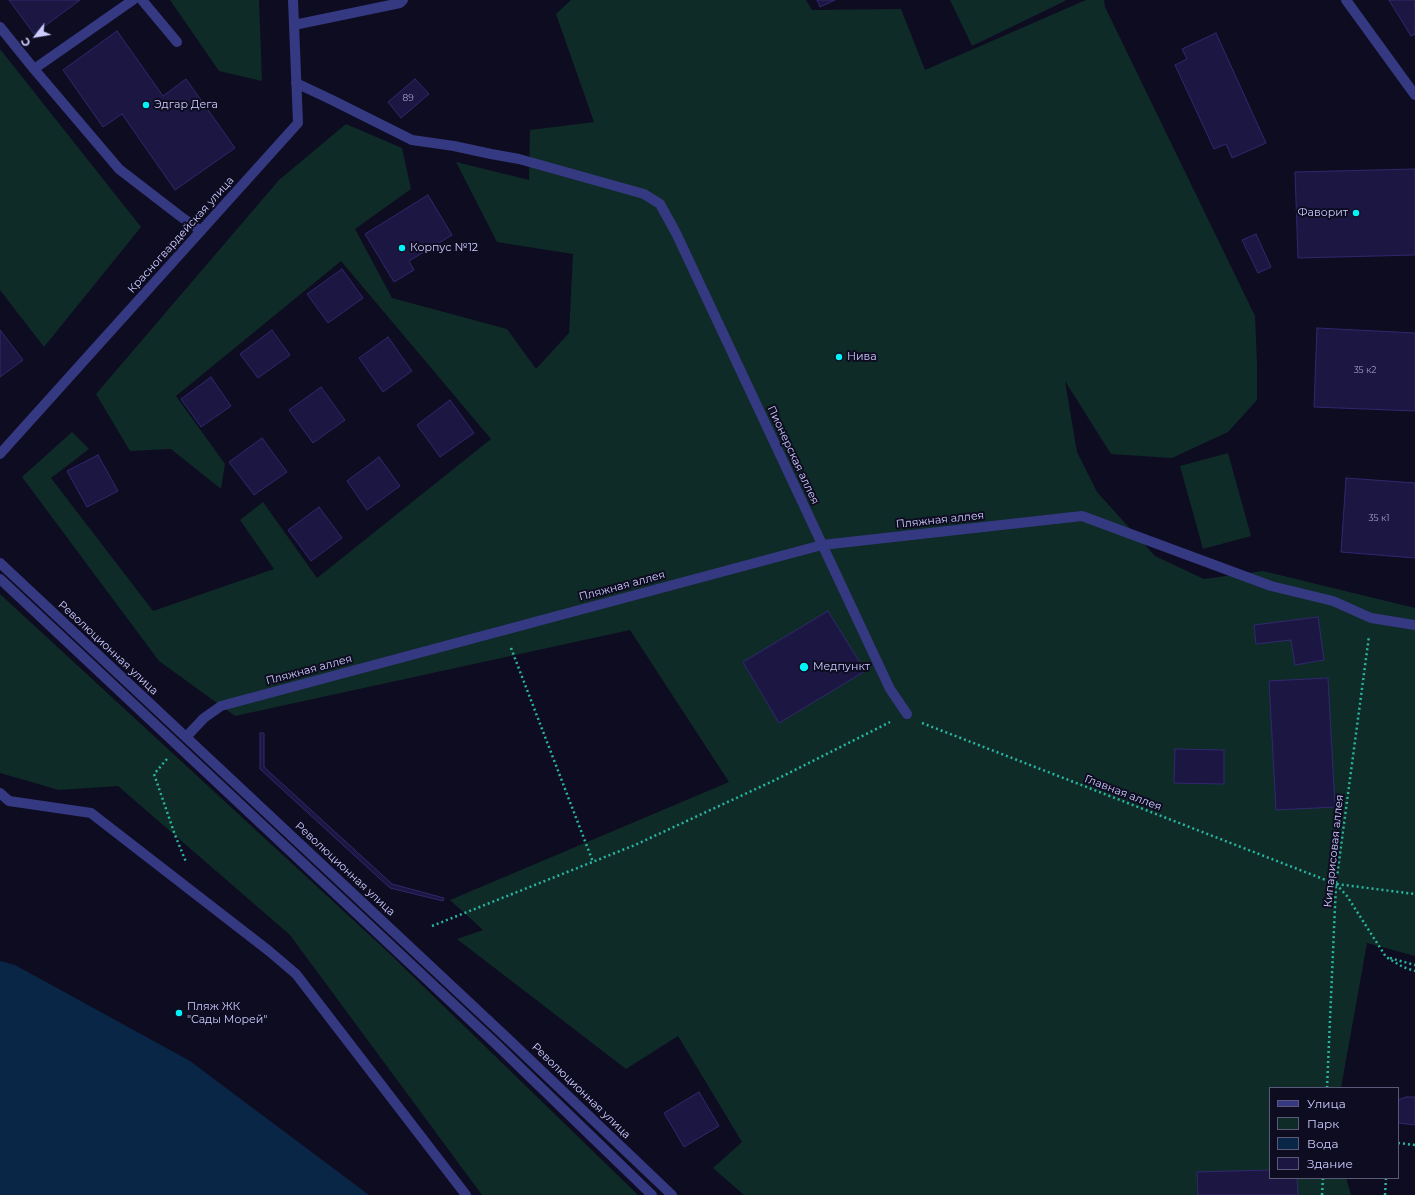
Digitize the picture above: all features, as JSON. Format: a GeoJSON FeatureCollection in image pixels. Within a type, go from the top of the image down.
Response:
{"type":"FeatureCollection","features":[{"type":"Feature","properties":{"kind":"street"},"geometry":{"type":"LineString","coordinates":[[34,69],[133,0]]}},
{"type":"Feature","properties":{"kind":"street"},"geometry":{"type":"LineString","coordinates":[[142,0],[177,42]]}},
{"type":"Feature","properties":{"kind":"street","name":"Красногвардейская улица"},"geometry":{"type":"LineString","coordinates":[[0,454],[298,123],[293,0]]}},
{"type":"Feature","properties":{"kind":"street"},"geometry":{"type":"LineString","coordinates":[[294,25],[400,3],[404,0]]}},
{"type":"Feature","properties":{"kind":"street"},"geometry":{"type":"LineString","coordinates":[[1346,0],[1415,95]]}},
{"type":"Feature","properties":{"kind":"street"},"geometry":{"type":"LineString","coordinates":[[0,27],[119,169],[180,216],[201,230]]}},
{"type":"Feature","properties":{"kind":"street","name":"Пионерская аллея"},"geometry":{"type":"LineString","coordinates":[[296,83],[412,140],[454,146],[519,159],[644,194],[660,204],[676,233],[890,689],[907,714]]}},
{"type":"Feature","properties":{"kind":"street","name":"Пляжная аллея"},"geometry":{"type":"LineString","coordinates":[[186,737],[204,718],[221,706],[822,545],[1082,516],[1272,586],[1333,601],[1371,618]]}},
{"type":"Feature","properties":{"kind":"street","name":"Революционная улица"},"geometry":{"type":"LineString","coordinates":[[0,563],[506,1037],[672,1195]]}},
{"type":"Feature","properties":{"kind":"street"},"geometry":{"type":"LineString","coordinates":[[0,579],[497,1045],[652,1195]]}},
{"type":"Feature","properties":{"kind":"street"},"geometry":{"type":"LineString","coordinates":[[1371,618],[1415,625]]}},
{"type":"Feature","properties":{"kind":"street"},"geometry":{"type":"LineString","coordinates":[[0,793],[9,801],[91,813],[269,951],[296,974],[466,1195]]}},
{"type":"Feature","properties":{"kind":"path","name":"Кипарисовая аллея"},"geometry":{"type":"LineString","coordinates":[[1327,1087],[1336,884],[1371,618]]}},
{"type":"Feature","properties":{"kind":"path"},"geometry":{"type":"LineString","coordinates":[[504,630],[593,862]]}},
{"type":"Feature","properties":{"kind":"path"},"geometry":{"type":"LineString","coordinates":[[432,926],[635,846],[773,781],[907,714]]}},
{"type":"Feature","properties":{"kind":"path","name":"Главная аллея"},"geometry":{"type":"LineString","coordinates":[[907,714],[926,726],[1336,884]]}},
{"type":"Feature","properties":{"kind":"path"},"geometry":{"type":"LineString","coordinates":[[178,746],[154,774],[188,868]]}},
{"type":"Feature","properties":{"kind":"path"},"geometry":{"type":"LineString","coordinates":[[1336,884],[1415,894]]}},
{"type":"Feature","properties":{"kind":"path"},"geometry":{"type":"LineString","coordinates":[[1336,884],[1347,896],[1386,957],[1403,967],[1415,971]]}},
{"type":"Feature","properties":{"kind":"path"},"geometry":{"type":"LineString","coordinates":[[1386,957],[1415,965]]}},
{"type":"Feature","properties":{"kind":"path"},"geometry":{"type":"LineString","coordinates":[[1399,1144],[1415,1145]]}},
{"type":"Feature","properties":{"kind":"path"},"geometry":{"type":"LineString","coordinates":[[1322,1195],[1323,1179]]}},
{"type":"Feature","properties":{"kind":"path"},"geometry":{"type":"LineString","coordinates":[[1385,1195],[1386,1179]]}},
{"type":"Feature","properties":{"kind":"green space"},"geometry":{"type":"Polygon","coordinates":[[[170,0],[259,0],[262,81],[219,71],[170,0]]]}},
{"type":"Feature","properties":{"kind":"green space"},"geometry":{"type":"Polygon","coordinates":[[[571,0],[806,0],[812,10],[901,9],[925,70],[1086,0],[1104,0],[1105,7],[1255,316],[1257,400],[1228,432],[1172,458],[1111,454],[1065,381],[1077,452],[1097,492],[1155,556],[1204,579],[1263,571],[1415,608],[1415,956],[1367,943],[1341,1087],[1269,1087],[1269,1179],[1346,1179],[1351,1195],[744,1195],[713,1168],[742,1142],[678,1036],[626,1069],[457,939],[483,930],[450,900],[729,782],[630,630],[235,716],[159,661],[22,477],[72,432],[89,449],[51,478],[153,611],[274,569],[240,520],[263,502],[317,578],[491,439],[341,261],[176,396],[225,464],[221,489],[171,449],[130,451],[96,394],[279,180],[346,124],[402,148],[411,189],[355,229],[392,298],[507,329],[536,369],[569,333],[573,254],[497,242],[456,162],[529,180],[530,130],[594,122],[556,14],[571,0]]]}},
{"type":"Feature","properties":{"kind":"green space"},"geometry":{"type":"Polygon","coordinates":[[[950,0],[1065,0],[1065,1],[972,46],[950,0]]]}},
{"type":"Feature","properties":{"kind":"green space"},"geometry":{"type":"Polygon","coordinates":[[[0,49],[141,227],[44,347],[0,290],[0,49]]]}},
{"type":"Feature","properties":{"kind":"green space"},"geometry":{"type":"Polygon","coordinates":[[[1228,453],[1251,536],[1203,549],[1180,466],[1228,453]]]}},
{"type":"Feature","properties":{"kind":"green space"},"geometry":{"type":"Polygon","coordinates":[[[0,594],[389,953],[638,1195],[482,1195],[290,935],[118,786],[59,790],[0,773],[0,594]]]}},
{"type":"Feature","properties":{"kind":"water"},"geometry":{"type":"Polygon","coordinates":[[[0,961],[15,965],[190,1061],[369,1195],[0,1195],[0,961]]]}},
{"type":"Feature","properties":{"kind":"building"},"geometry":{"type":"Polygon","coordinates":[[[9,0],[80,0],[34,34],[9,0]]]}},
{"type":"Feature","properties":{"kind":"building"},"geometry":{"type":"Polygon","coordinates":[[[817,0],[835,0],[820,7],[817,0]]]}},
{"type":"Feature","properties":{"kind":"building"},"geometry":{"type":"Polygon","coordinates":[[[1389,0],[1415,0],[1415,34],[1411,36],[1389,0]]]}},
{"type":"Feature","properties":{"kind":"building","name":"Эдгар Дега"},"geometry":{"type":"Polygon","coordinates":[[[117,31],[163,96],[186,79],[235,148],[175,190],[122,114],[103,127],[63,70],[117,31]]]}},
{"type":"Feature","properties":{"kind":"building"},"geometry":{"type":"Polygon","coordinates":[[[1216,33],[1266,143],[1232,158],[1226,144],[1214,149],[1175,65],[1187,59],[1182,49],[1216,33]]]}},
{"type":"Feature","properties":{"kind":"building"},"geometry":{"type":"Polygon","coordinates":[[[415,79],[429,94],[401,118],[388,102],[415,79]]]}},
{"type":"Feature","properties":{"kind":"building","name":"Фаворит"},"geometry":{"type":"Polygon","coordinates":[[[1415,169],[1415,255],[1298,258],[1295,172],[1415,169]]]}},
{"type":"Feature","properties":{"kind":"building","name":"Корпус №12"},"geometry":{"type":"Polygon","coordinates":[[[428,195],[452,235],[409,261],[414,270],[394,282],[365,234],[428,195]]]}},
{"type":"Feature","properties":{"kind":"building"},"geometry":{"type":"Polygon","coordinates":[[[1256,234],[1271,267],[1258,273],[1242,240],[1256,234]]]}},
{"type":"Feature","properties":{"kind":"building"},"geometry":{"type":"Polygon","coordinates":[[[342,269],[363,298],[328,323],[307,294],[342,269]]]}},
{"type":"Feature","properties":{"kind":"building"},"geometry":{"type":"Polygon","coordinates":[[[1317,328],[1415,333],[1415,411],[1314,407],[1317,328]]]}},
{"type":"Feature","properties":{"kind":"building"},"geometry":{"type":"Polygon","coordinates":[[[0,330],[23,360],[0,377],[0,330]]]}},
{"type":"Feature","properties":{"kind":"building"},"geometry":{"type":"Polygon","coordinates":[[[272,330],[290,355],[258,378],[240,354],[272,330]]]}},
{"type":"Feature","properties":{"kind":"building"},"geometry":{"type":"Polygon","coordinates":[[[388,337],[412,371],[383,392],[359,358],[388,337]]]}},
{"type":"Feature","properties":{"kind":"building"},"geometry":{"type":"Polygon","coordinates":[[[211,377],[231,406],[201,427],[181,399],[211,377]]]}},
{"type":"Feature","properties":{"kind":"building"},"geometry":{"type":"Polygon","coordinates":[[[321,387],[345,420],[313,443],[289,410],[321,387]]]}},
{"type":"Feature","properties":{"kind":"building"},"geometry":{"type":"Polygon","coordinates":[[[450,400],[474,433],[440,457],[417,425],[450,400]]]}},
{"type":"Feature","properties":{"kind":"building"},"geometry":{"type":"Polygon","coordinates":[[[262,438],[287,472],[254,495],[229,462],[262,438]]]}},
{"type":"Feature","properties":{"kind":"building"},"geometry":{"type":"Polygon","coordinates":[[[98,455],[118,491],[87,507],[67,471],[98,455]]]}},
{"type":"Feature","properties":{"kind":"building"},"geometry":{"type":"Polygon","coordinates":[[[379,457],[400,486],[367,510],[347,481],[379,457]]]}},
{"type":"Feature","properties":{"kind":"building"},"geometry":{"type":"Polygon","coordinates":[[[1346,478],[1415,483],[1415,558],[1341,552],[1346,478]]]}},
{"type":"Feature","properties":{"kind":"building"},"geometry":{"type":"Polygon","coordinates":[[[319,507],[342,538],[311,561],[288,530],[319,507]]]}},
{"type":"Feature","properties":{"kind":"building","name":"Медпункт"},"geometry":{"type":"Polygon","coordinates":[[[828,611],[865,671],[779,723],[743,662],[828,611]]]}},
{"type":"Feature","properties":{"kind":"building"},"geometry":{"type":"Polygon","coordinates":[[[1318,617],[1324,660],[1295,665],[1291,640],[1256,644],[1254,625],[1318,617]]]}},
{"type":"Feature","properties":{"kind":"building"},"geometry":{"type":"Polygon","coordinates":[[[1328,678],[1335,807],[1276,810],[1269,681],[1328,678]]]}},
{"type":"Feature","properties":{"kind":"building"},"geometry":{"type":"Polygon","coordinates":[[[260,733],[264,733],[264,767],[392,884],[444,898],[443,901],[390,888],[260,769],[260,733]]]}},
{"type":"Feature","properties":{"kind":"building"},"geometry":{"type":"Polygon","coordinates":[[[1175,749],[1224,750],[1224,784],[1174,783],[1175,749]]]}},
{"type":"Feature","properties":{"kind":"building"},"geometry":{"type":"Polygon","coordinates":[[[699,1092],[719,1126],[684,1147],[664,1113],[699,1092]]]}},
{"type":"Feature","properties":{"kind":"building"},"geometry":{"type":"Polygon","coordinates":[[[1406,1097],[1415,1097],[1415,1125],[1399,1123],[1399,1100],[1406,1097]]]}},
{"type":"Feature","properties":{"kind":"building"},"geometry":{"type":"Polygon","coordinates":[[[1269,1170],[1269,1179],[1297,1179],[1298,1195],[1198,1195],[1197,1172],[1269,1170]]]}},
{"type":"Feature","properties":{"kind":"place","name":"Эдгар Дега"},"geometry":{"type":"Point","coordinates":[146,105]}},
{"type":"Feature","properties":{"kind":"place","name":"Фаворит"},"geometry":{"type":"Point","coordinates":[1356,213]}},
{"type":"Feature","properties":{"kind":"place","name":"Корпус №12"},"geometry":{"type":"Point","coordinates":[402,248]}},
{"type":"Feature","properties":{"kind":"place","name":"Нива"},"geometry":{"type":"Point","coordinates":[839,357]}},
{"type":"Feature","properties":{"kind":"place","name":"Медпункт"},"geometry":{"type":"Point","coordinates":[804,667]}},
{"type":"Feature","properties":{"kind":"place","name":"Пляж ЖК \"Сады Морей\""},"geometry":{"type":"Point","coordinates":[179,1013]}}]}
